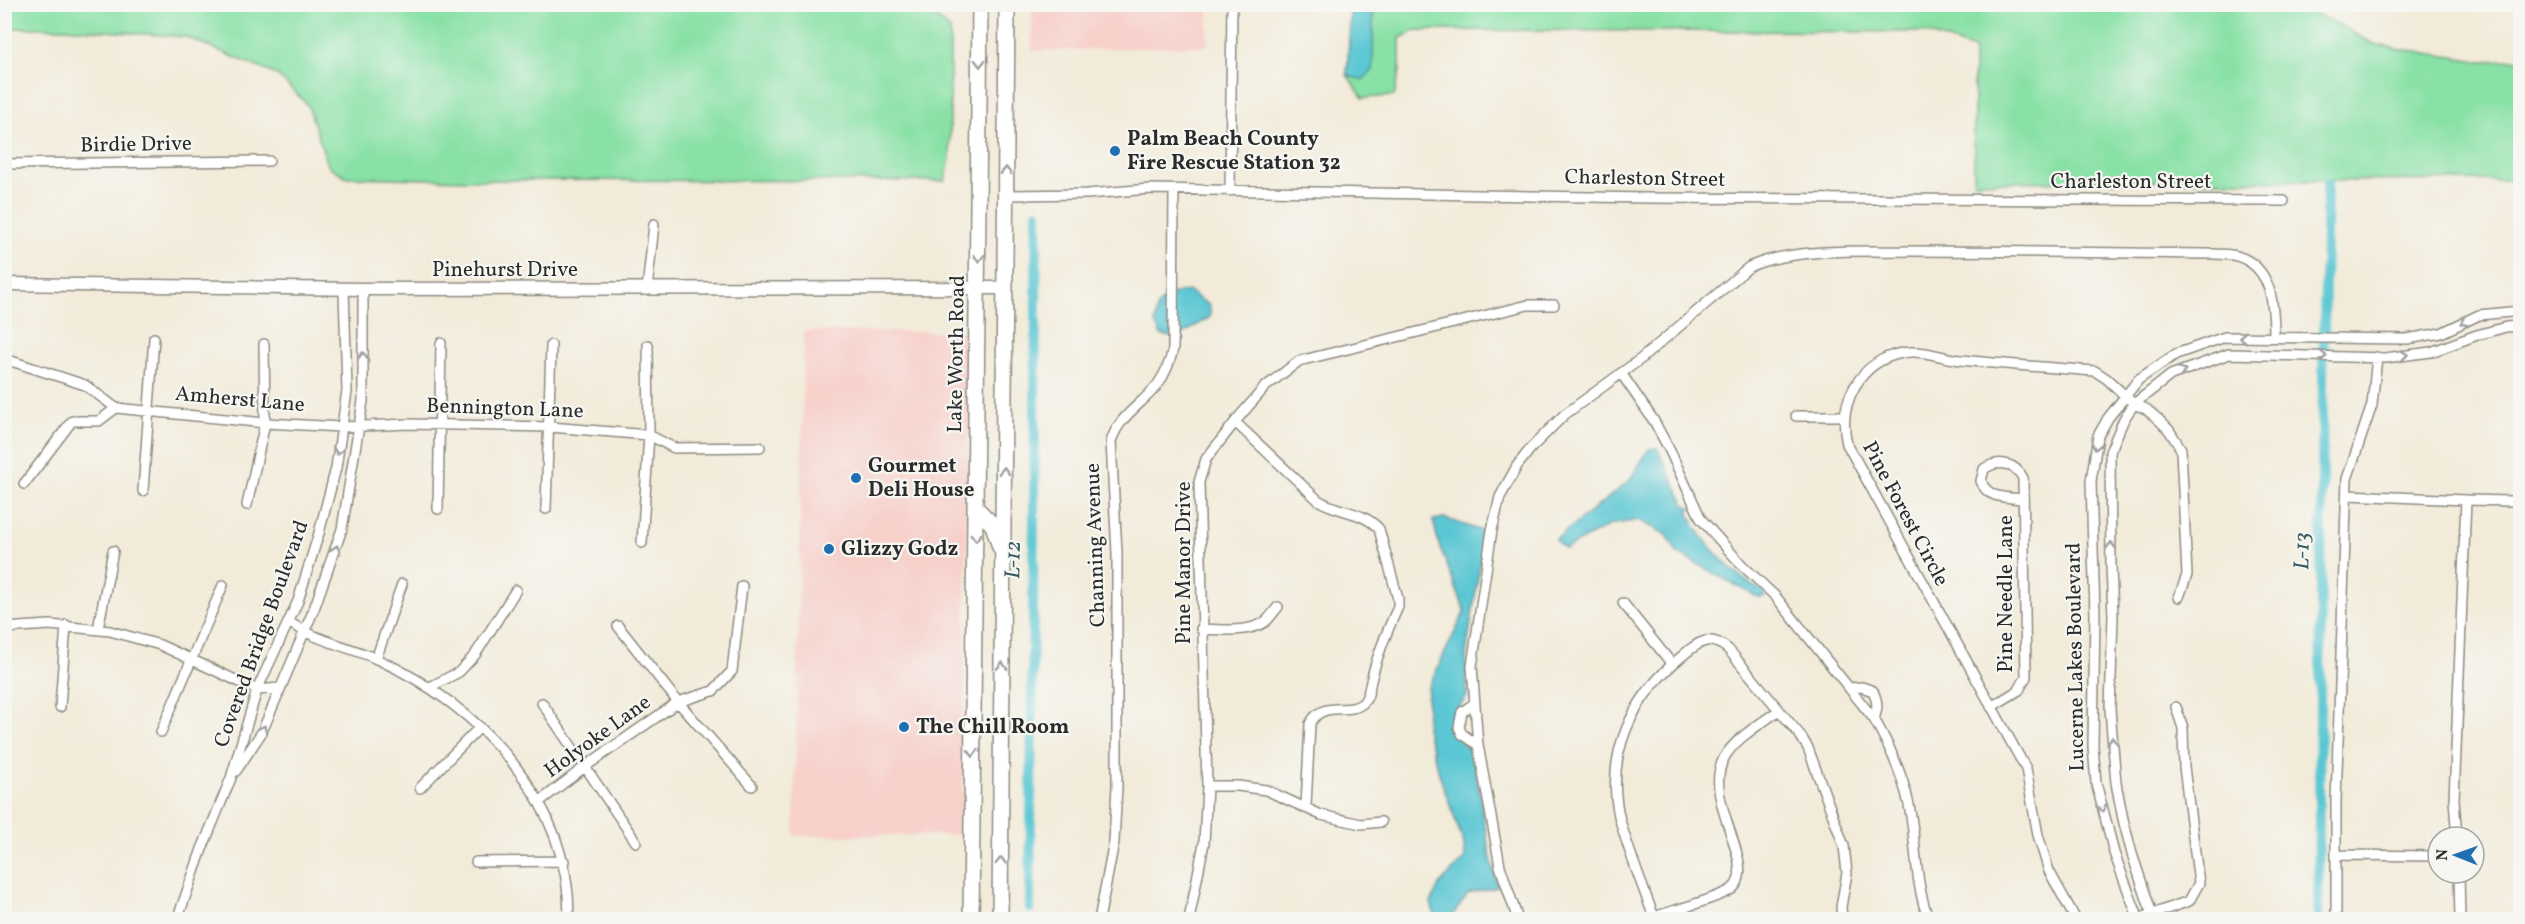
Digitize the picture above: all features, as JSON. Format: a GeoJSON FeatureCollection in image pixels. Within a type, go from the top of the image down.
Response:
{"type":"FeatureCollection","features":[{"type":"Feature","properties":{"kind":"main road","name":"Lake Worth Road"},"geometry":{"type":"LineString","coordinates":[[972,920],[980,4]]}},
{"type":"Feature","properties":{"kind":"main road"},"geometry":{"type":"LineString","coordinates":[[1000,920],[1008,4]]}},
{"type":"Feature","properties":{"kind":"main road"},"geometry":{"type":"LineString","coordinates":[[977,509],[993,525],[1004,558]]}},
{"type":"Feature","properties":{"kind":"street"},"geometry":{"type":"LineString","coordinates":[[1230,191],[1232,4]]}},
{"type":"Feature","properties":{"kind":"street","name":"Birdie Drive"},"geometry":{"type":"LineString","coordinates":[[4,164],[269,160]]}},
{"type":"Feature","properties":{"kind":"street","name":"Charleston Street"},"geometry":{"type":"LineString","coordinates":[[1006,195],[1174,190],[1648,198],[2284,201]]}},
{"type":"Feature","properties":{"kind":"street","name":"Channing Avenue"},"geometry":{"type":"LineString","coordinates":[[1099,920],[1114,842],[1117,786],[1117,552],[1111,442],[1114,431],[1123,418],[1158,384],[1169,366],[1173,349],[1174,190]]}},
{"type":"Feature","properties":{"kind":"street"},"geometry":{"type":"LineString","coordinates":[[647,290],[654,225]]}},
{"type":"Feature","properties":{"kind":"street"},"geometry":{"type":"LineString","coordinates":[[1518,920],[1500,866],[1478,745],[1472,666],[1492,530],[1500,497],[1517,466],[1531,448],[1564,415],[1622,373],[1749,267],[1782,256],[1863,252],[1993,251],[2236,256],[2254,266],[2266,279],[2274,306],[2274,337]]}},
{"type":"Feature","properties":{"kind":"street","name":"Pinehurst Drive"},"geometry":{"type":"LineString","coordinates":[[4,284],[344,289],[1006,288]]}},
{"type":"Feature","properties":{"kind":"street","name":"Covered Bridge Boulevard"},"geometry":{"type":"LineString","coordinates":[[177,920],[202,849],[231,778],[257,690],[298,602],[319,533],[336,468],[347,391],[344,289]]}},
{"type":"Feature","properties":{"kind":"street","name":"Covered Bridge Boulevard"},"geometry":{"type":"LineString","coordinates":[[231,778],[262,732],[304,633],[342,530],[363,401],[363,289]]}},
{"type":"Feature","properties":{"kind":"street","name":"Pine Manor Drive"},"geometry":{"type":"LineString","coordinates":[[1189,920],[1204,843],[1207,786],[1201,629],[1199,482],[1206,459],[1264,387],[1299,361],[1528,305],[1554,305]]}},
{"type":"Feature","properties":{"kind":"street","name":"Lucerne Lakes Boulevard"},"geometry":{"type":"LineString","coordinates":[[2138,919],[2114,853],[2096,783],[2093,746],[2095,614],[2091,481],[2098,436],[2139,379],[2176,354],[2225,337],[2407,339],[2441,333],[2479,315],[2520,311]]}},
{"type":"Feature","properties":{"kind":"street"},"geometry":{"type":"LineString","coordinates":[[2134,404],[2171,375],[2229,354],[2377,357],[2431,352],[2477,335],[2506,327],[2520,326]]}},
{"type":"Feature","properties":{"kind":"street"},"geometry":{"type":"LineString","coordinates":[[143,491],[154,338]]}},
{"type":"Feature","properties":{"kind":"street"},"geometry":{"type":"LineString","coordinates":[[2295,356],[2296,338]]}},
{"type":"Feature","properties":{"kind":"street"},"geometry":{"type":"LineString","coordinates":[[438,509],[441,343]]}},
{"type":"Feature","properties":{"kind":"street"},"geometry":{"type":"LineString","coordinates":[[247,505],[265,423],[264,344]]}},
{"type":"Feature","properties":{"kind":"street"},"geometry":{"type":"LineString","coordinates":[[546,509],[551,345]]}},
{"type":"Feature","properties":{"kind":"street"},"geometry":{"type":"LineString","coordinates":[[642,543],[649,435],[648,345]]}},
{"type":"Feature","properties":{"kind":"street","name":"Pine Forest Circle"},"geometry":{"type":"LineString","coordinates":[[2076,920],[2049,872],[2038,835],[2026,769],[1854,459],[1845,436],[1844,416],[1851,392],[1865,372],[1886,358],[1910,352],[1926,352],[1960,360],[2095,371],[2169,430],[2181,449],[2187,575],[2179,597]]}},
{"type":"Feature","properties":{"kind":"street"},"geometry":{"type":"LineString","coordinates":[[2336,920],[2347,479],[2372,405],[2377,357]]}},
{"type":"Feature","properties":{"kind":"street"},"geometry":{"type":"LineString","coordinates":[[8,360],[85,385],[116,408],[99,421],[72,421],[24,483]]}},
{"type":"Feature","properties":{"kind":"street"},"geometry":{"type":"LineString","coordinates":[[1622,373],[1659,431],[1701,519],[1741,564],[1776,597],[1874,719],[1883,735],[1909,804],[1918,876],[1929,920]]}},
{"type":"Feature","properties":{"kind":"street","name":"Lucerne Lakes Boulevard"},"geometry":{"type":"LineString","coordinates":[[2134,404],[2124,419],[2110,452],[2111,567],[2114,616],[2110,709],[2116,783],[2123,819],[2132,854],[2154,917]]}},
{"type":"Feature","properties":{"kind":"street","name":"Amherst Lane"},"geometry":{"type":"LineString","coordinates":[[116,408],[265,423],[342,427],[360,425]]}},
{"type":"Feature","properties":{"kind":"street"},"geometry":{"type":"LineString","coordinates":[[1796,416],[1844,416]]}},
{"type":"Feature","properties":{"kind":"street"},"geometry":{"type":"LineString","coordinates":[[1235,422],[1318,500],[1331,507],[1361,515],[1374,523],[1379,529],[1398,599],[1398,607],[1375,661],[1368,696],[1364,702],[1358,706],[1324,710],[1313,717],[1310,724],[1306,807]]}},
{"type":"Feature","properties":{"kind":"street","name":"Bennington Lane"},"geometry":{"type":"LineString","coordinates":[[360,425],[441,424],[550,427],[649,435]]}},
{"type":"Feature","properties":{"kind":"street"},"geometry":{"type":"LineString","coordinates":[[649,435],[674,448],[760,447]]}},
{"type":"Feature","properties":{"kind":"street","name":"Pine Needle Lane"},"geometry":{"type":"LineString","coordinates":[[1990,707],[2019,690],[2026,677],[2023,478],[2014,466],[2006,463],[1991,464],[1984,468],[1981,481],[1987,493],[2023,499]]}},
{"type":"Feature","properties":{"kind":"street"},"geometry":{"type":"LineString","coordinates":[[2347,495],[2510,501]]}},
{"type":"Feature","properties":{"kind":"street"},"geometry":{"type":"LineString","coordinates":[[2456,825],[2454,800],[2466,500]]}},
{"type":"Feature","properties":{"kind":"street"},"geometry":{"type":"LineString","coordinates":[[98,629],[113,551]]}},
{"type":"Feature","properties":{"kind":"street"},"geometry":{"type":"LineString","coordinates":[[376,659],[402,584]]}},
{"type":"Feature","properties":{"kind":"street"},"geometry":{"type":"LineString","coordinates":[[161,732],[223,585]]}},
{"type":"Feature","properties":{"kind":"street","name":"Holyoke Lane"},"geometry":{"type":"LineString","coordinates":[[539,802],[678,702],[713,691],[732,671],[742,586]]}},
{"type":"Feature","properties":{"kind":"street"},"geometry":{"type":"LineString","coordinates":[[430,687],[459,672],[475,655],[516,590]]}},
{"type":"Feature","properties":{"kind":"street"},"geometry":{"type":"LineString","coordinates":[[1623,603],[1672,664]]}},
{"type":"Feature","properties":{"kind":"street"},"geometry":{"type":"LineString","coordinates":[[1201,629],[1245,628],[1265,622],[1278,607]]}},
{"type":"Feature","properties":{"kind":"street"},"geometry":{"type":"LineString","coordinates":[[290,622],[304,633],[376,659],[430,687],[451,701],[480,727],[511,760],[539,802],[553,830],[564,861],[569,893],[569,920]]}},
{"type":"Feature","properties":{"kind":"street"},"geometry":{"type":"LineString","coordinates":[[60,707],[66,626]]}},
{"type":"Feature","properties":{"kind":"street"},"geometry":{"type":"LineString","coordinates":[[4,628],[66,626],[98,629],[140,638],[257,690],[280,688]]}},
{"type":"Feature","properties":{"kind":"street"},"geometry":{"type":"LineString","coordinates":[[618,626],[678,702],[752,786]]}},
{"type":"Feature","properties":{"kind":"street"},"geometry":{"type":"LineString","coordinates":[[1779,710],[1734,746],[1723,759],[1718,775],[1720,801],[1742,869],[1737,883],[1725,892],[1654,918],[1620,818],[1616,778],[1626,725],[1655,680],[1697,644],[1711,640],[1728,648],[1779,710],[1808,748],[1841,837],[1847,873],[1841,907],[1842,920]]}},
{"type":"Feature","properties":{"kind":"street"},"geometry":{"type":"LineString","coordinates":[[1849,688],[1862,687],[1873,691],[1878,708],[1874,719]]}},
{"type":"Feature","properties":{"kind":"street"},"geometry":{"type":"LineString","coordinates":[[542,703],[636,842]]}},
{"type":"Feature","properties":{"kind":"street"},"geometry":{"type":"LineString","coordinates":[[1475,703],[1462,712],[1459,728],[1462,734],[1478,745]]}},
{"type":"Feature","properties":{"kind":"street"},"geometry":{"type":"LineString","coordinates":[[2138,919],[2154,917],[2189,901],[2199,883],[2184,767],[2183,728],[2176,707]]}},
{"type":"Feature","properties":{"kind":"street"},"geometry":{"type":"LineString","coordinates":[[420,788],[480,727]]}},
{"type":"Feature","properties":{"kind":"street"},"geometry":{"type":"LineString","coordinates":[[1207,786],[1238,786],[1266,790],[1321,815],[1361,824],[1381,822]]}},
{"type":"Feature","properties":{"kind":"street"},"geometry":{"type":"LineString","coordinates":[[2337,855],[2426,856]]}},
{"type":"Feature","properties":{"kind":"street"},"geometry":{"type":"LineString","coordinates":[[477,862],[564,861]]}},
{"type":"Feature","properties":{"kind":"street"},"geometry":{"type":"LineString","coordinates":[[2459,885],[2460,920]]}},
{"type":"Feature","properties":{"kind":"shaded area"},"geometry":{"type":"Polygon","coordinates":[[[1032,5],[1208,5],[1208,46],[1032,51],[1032,5]]]}},
{"type":"Feature","properties":{"kind":"shaded area"},"geometry":{"type":"Polygon","coordinates":[[[804,331],[970,332],[962,835],[794,836],[804,331]]]}},
{"type":"Feature","properties":{"kind":"green space"},"geometry":{"type":"Polygon","coordinates":[[[5,4],[920,5],[950,29],[950,159],[945,181],[467,180],[347,177],[328,166],[308,105],[277,75],[186,37],[64,28],[5,28],[5,4]]]}},
{"type":"Feature","properties":{"kind":"green space"},"geometry":{"type":"Polygon","coordinates":[[[1351,5],[2308,5],[2314,13],[2376,45],[2478,61],[2520,60],[2520,180],[1974,182],[1974,49],[1924,32],[1416,30],[1400,38],[1400,71],[1394,96],[1363,98],[1347,75],[1351,5]]]}},
{"type":"Feature","properties":{"kind":"water"},"geometry":{"type":"Polygon","coordinates":[[[1351,5],[1373,5],[1373,70],[1362,80],[1347,75],[1351,5]]]}},
{"type":"Feature","properties":{"kind":"water"},"geometry":{"type":"Polygon","coordinates":[[[1188,291],[1210,306],[1210,317],[1177,338],[1161,335],[1155,324],[1157,307],[1171,295],[1188,291]]]}},
{"type":"Feature","properties":{"kind":"water"},"geometry":{"type":"Polygon","coordinates":[[[1657,448],[1684,503],[1692,509],[1688,512],[1701,535],[1731,569],[1765,592],[1764,597],[1757,597],[1677,553],[1667,535],[1639,520],[1610,525],[1565,549],[1555,540],[1629,481],[1649,449],[1657,448]]]}},
{"type":"Feature","properties":{"kind":"water"},"geometry":{"type":"Polygon","coordinates":[[[1444,518],[1485,532],[1466,655],[1467,696],[1454,713],[1451,723],[1456,736],[1473,754],[1489,850],[1498,887],[1468,894],[1451,918],[1435,916],[1431,903],[1439,885],[1465,858],[1464,844],[1441,780],[1426,728],[1428,688],[1465,611],[1439,545],[1433,520],[1444,518]]]}},
{"type":"Feature","properties":{"kind":"waterway","name":"L-13"},"geometry":{"type":"LineString","coordinates":[[2318,920],[2327,183]]}},
{"type":"Feature","properties":{"kind":"waterway","name":"L-12"},"geometry":{"type":"LineString","coordinates":[[1030,908],[1037,213]]}},
{"type":"Feature","properties":{"kind":"place","name":"Palm Beach County Fire Rescue Station 32"},"geometry":{"type":"Point","coordinates":[1115,151]}},
{"type":"Feature","properties":{"kind":"place","name":"Gourmet Deli House"},"geometry":{"type":"Point","coordinates":[856,478]}},
{"type":"Feature","properties":{"kind":"place","name":"Glizzy Godz"},"geometry":{"type":"Point","coordinates":[829,549]}},
{"type":"Feature","properties":{"kind":"place","name":"The Chill Room"},"geometry":{"type":"Point","coordinates":[904,727]}}]}
